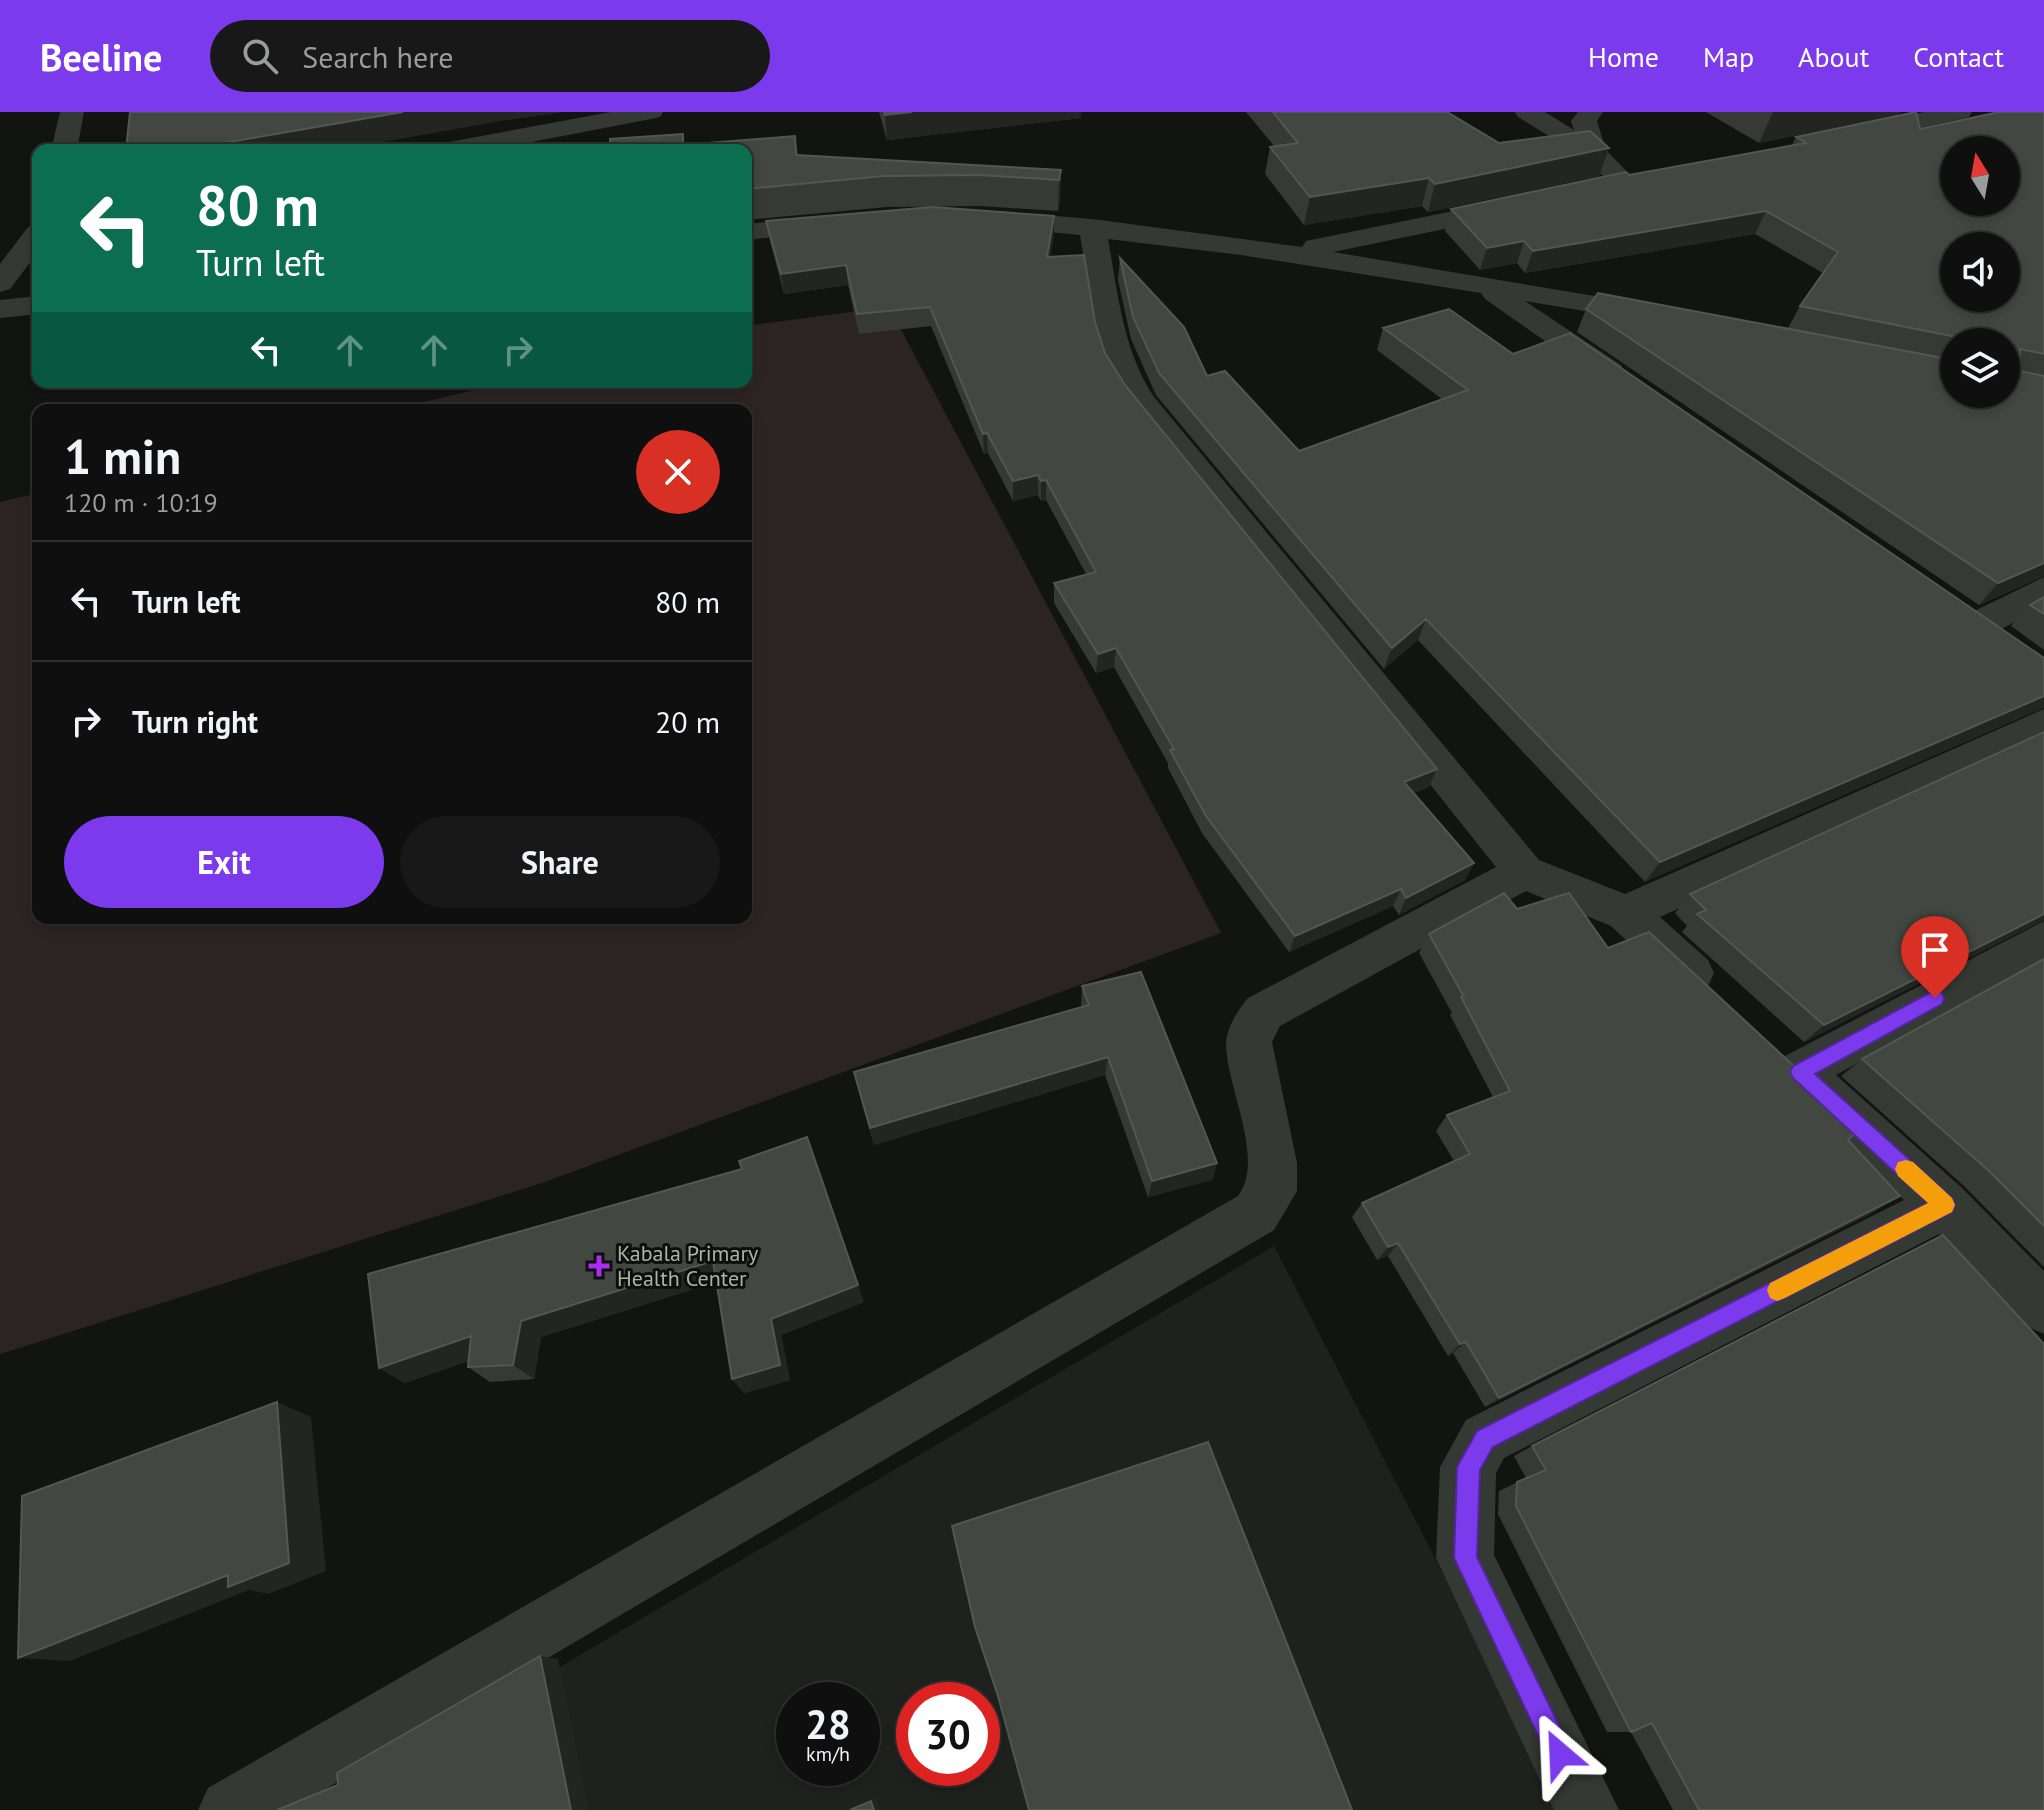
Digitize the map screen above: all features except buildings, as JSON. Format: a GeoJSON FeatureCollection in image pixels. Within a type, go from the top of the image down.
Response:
{"type":"FeatureCollection","features":[{"type":"Feature","properties":{"kind":"street"},"geometry":{"type":"LineString","coordinates":[[65,144],[72,112]]}},
{"type":"Feature","properties":{"kind":"street"},"geometry":{"type":"LineString","coordinates":[[481,144],[651,112]]}},
{"type":"Feature","properties":{"kind":"street"},"geometry":{"type":"LineString","coordinates":[[1527,112],[1594,153],[1625,183]]}},
{"type":"Feature","properties":{"kind":"street"},"geometry":{"type":"LineString","coordinates":[[1591,112],[1584,121],[1594,153]]}},
{"type":"Feature","properties":{"kind":"street"},"geometry":{"type":"LineString","coordinates":[[1838,138],[1960,112]]}},
{"type":"Feature","properties":{"kind":"street"},"geometry":{"type":"LineString","coordinates":[[1595,189],[1656,176]]}},
{"type":"Feature","properties":{"kind":"street"},"geometry":{"type":"LineString","coordinates":[[1290,253],[1534,202]]}},
{"type":"Feature","properties":{"kind":"street"},"geometry":{"type":"LineString","coordinates":[[965,217],[1092,227],[1290,253],[1675,317]]}},
{"type":"Feature","properties":{"kind":"street"},"geometry":{"type":"LineString","coordinates":[[752,231],[849,222]]}},
{"type":"Feature","properties":{"kind":"street"},"geometry":{"type":"LineString","coordinates":[[1092,227],[1112,341],[1122,372],[1135,393],[1524,872],[1626,913],[1718,998]]}},
{"type":"Feature","properties":{"kind":"street"},"geometry":{"type":"LineString","coordinates":[[0,283],[32,241]]}},
{"type":"Feature","properties":{"kind":"street"},"geometry":{"type":"LineString","coordinates":[[1483,285],[1639,392]]}},
{"type":"Feature","properties":{"kind":"street"},"geometry":{"type":"LineString","coordinates":[[0,309],[32,306]]}},
{"type":"Feature","properties":{"kind":"street"},"geometry":{"type":"LineString","coordinates":[[2010,648],[1964,616],[2044,589]]}},
{"type":"Feature","properties":{"kind":"street"},"geometry":{"type":"LineString","coordinates":[[1626,913],[2044,723]]}},
{"type":"Feature","properties":{"kind":"street"},"geometry":{"type":"LineString","coordinates":[[230,1810],[1256,1213],[1272,1191],[1273,1163],[1249,1042],[1254,1025],[1264,1012],[1524,872]]}},
{"type":"Feature","properties":{"kind":"street"},"geometry":{"type":"LineString","coordinates":[[2044,939],[1788,1062],[1945,1205],[2044,1308]]}},
{"type":"Feature","properties":{"kind":"street"},"geometry":{"type":"LineString","coordinates":[[1587,1810],[1465,1558],[1468,1467],[1485,1439],[1945,1205]]}},
{"type":"Feature","properties":{"kind":"shaded area"},"geometry":{"type":"Polygon","coordinates":[[[889,307],[1221,933],[542,1183],[0,1354],[0,502],[32,494],[32,924],[752,924],[752,404],[415,404],[483,388],[752,388],[752,325],[889,307]]]}},
{"type":"Feature","properties":{"kind":"shaded area"},"geometry":{"type":"Polygon","coordinates":[[[1274,1246],[1565,1810],[317,1810],[1274,1246]]]}},
{"type":"Feature","properties":{"kind":"slow traffic"},"geometry":{"type":"LineString","coordinates":[[1777,1290],[1945,1205],[1906,1169]]}},
{"type":"Feature","properties":{"kind":"place","name":"Kabala Primary Health Center"},"geometry":{"type":"Point","coordinates":[599,1266]}},
{"type":"Feature","properties":{"kind":"route"},"geometry":{"type":"LineString","coordinates":[[1560,1754],[1465,1558],[1468,1467],[1485,1439],[1945,1205],[1799,1072],[1935,998]]}}]}
